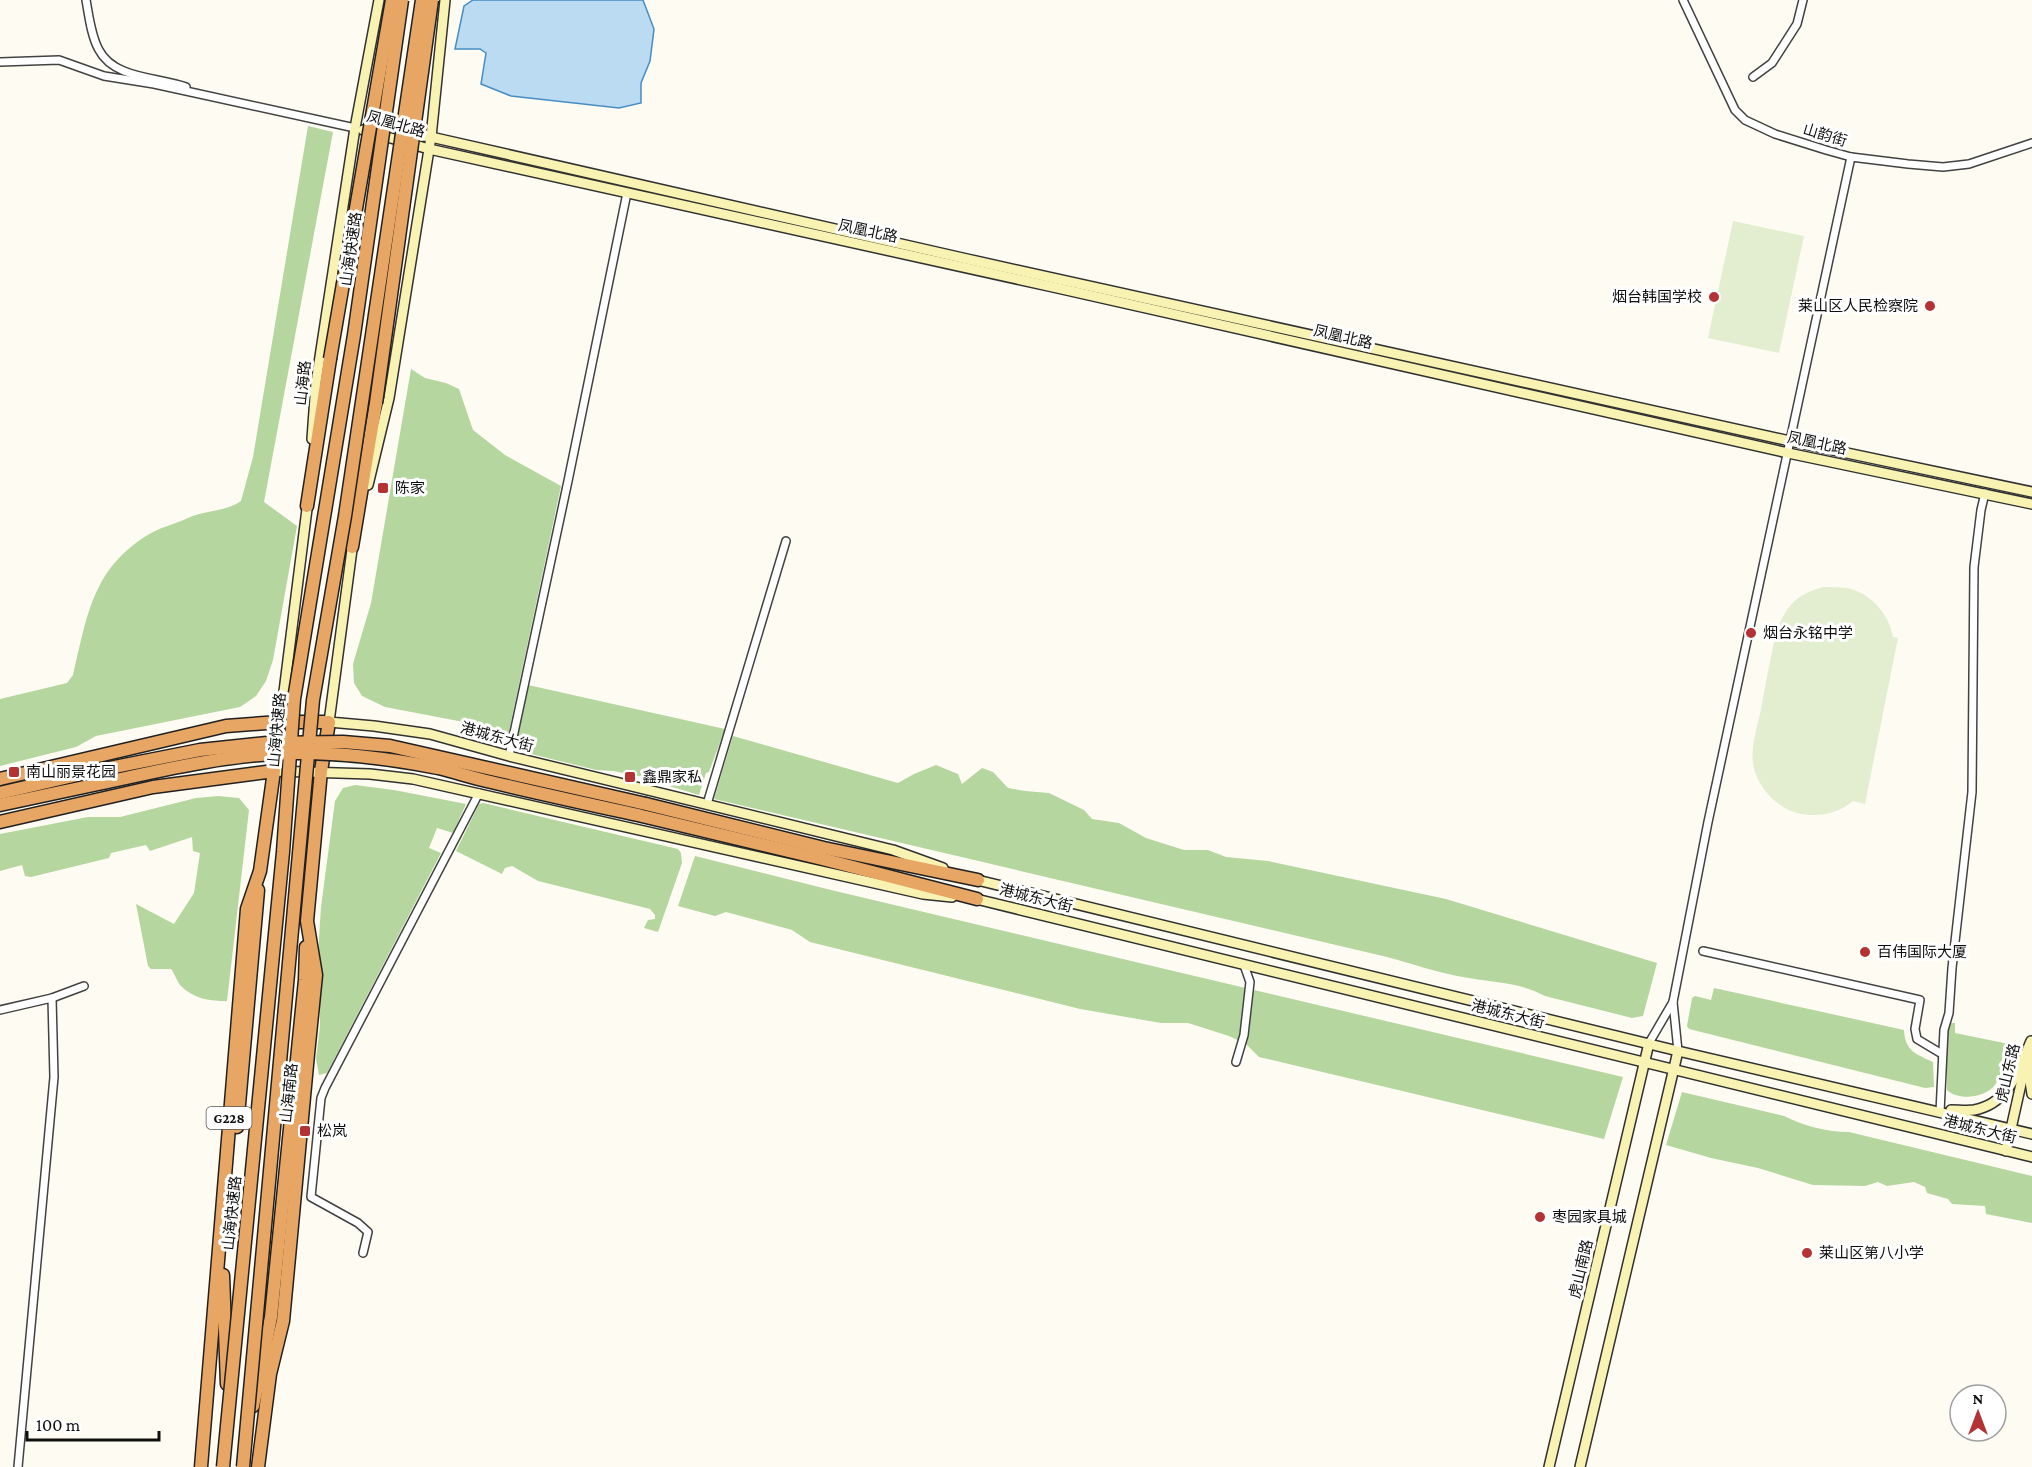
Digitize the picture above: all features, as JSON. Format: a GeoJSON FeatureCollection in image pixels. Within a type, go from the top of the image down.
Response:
{"type":"FeatureCollection","features":[{"type":"Feature","properties":{"kind":"highway"},"geometry":{"type":"LineString","coordinates":[[307,506],[330,358],[392,0]]}},
{"type":"Feature","properties":{"kind":"highway","name":"山海快速路"},"geometry":{"type":"LineString","coordinates":[[223,1467],[283,852],[294,699],[354,335],[402,0]]}},
{"type":"Feature","properties":{"kind":"highway"},"geometry":{"type":"LineString","coordinates":[[243,1467],[313,700],[345,516],[422,0]]}},
{"type":"Feature","properties":{"kind":"highway"},"geometry":{"type":"LineString","coordinates":[[352,547],[376,403],[432,0]]}},
{"type":"Feature","properties":{"kind":"highway","name":"港城东大街"},"geometry":{"type":"LineString","coordinates":[[0,779],[225,726],[279,722],[329,722]]}},
{"type":"Feature","properties":{"kind":"highway","name":"山海南路"},"geometry":{"type":"LineString","coordinates":[[258,1467],[270,1374],[283,1320],[316,975],[307,921],[321,771],[329,722]]}},
{"type":"Feature","properties":{"kind":"highway","name":"港城东大街"},"geometry":{"type":"LineString","coordinates":[[0,793],[200,750],[267,743],[343,742],[390,746],[644,810],[977,899]]}},
{"type":"Feature","properties":{"kind":"highway","name":"港城东大街"},"geometry":{"type":"LineString","coordinates":[[0,806],[201,763],[249,756],[295,753],[341,755],[389,760],[438,769],[978,880]]}},
{"type":"Feature","properties":{"kind":"highway","name":"港城东大街"},"geometry":{"type":"LineString","coordinates":[[0,822],[153,787],[274,771]]}},
{"type":"Feature","properties":{"kind":"highway","name":"G228"},"geometry":{"type":"LineString","coordinates":[[201,1467],[247,909],[260,871],[274,771]]}},
{"type":"Feature","properties":{"kind":"highway"},"geometry":{"type":"LineString","coordinates":[[228,1400],[223,1273],[260,871]]}},
{"type":"Feature","properties":{"kind":"highway"},"geometry":{"type":"LineString","coordinates":[[244,1452],[271,1317],[305,980],[307,921]]}},
{"type":"Feature","properties":{"kind":"main road","name":"山海路"},"geometry":{"type":"LineString","coordinates":[[274,771],[307,506],[316,383],[355,128],[379,0]]}},
{"type":"Feature","properties":{"kind":"main road"},"geometry":{"type":"LineString","coordinates":[[329,722],[352,547],[390,398],[431,137],[445,0]]}},
{"type":"Feature","properties":{"kind":"main road","name":"凤凰北路"},"geometry":{"type":"LineString","coordinates":[[355,128],[431,137],[967,259],[1790,441],[2032,492]]}},
{"type":"Feature","properties":{"kind":"main road","name":"凤凰北路"},"geometry":{"type":"LineString","coordinates":[[355,128],[429,149],[1788,453],[2032,504]]}},
{"type":"Feature","properties":{"kind":"main road","name":"港城东大街"},"geometry":{"type":"LineString","coordinates":[[329,722],[430,734],[509,756],[893,850],[978,880],[1678,1051],[2032,1134]]}},
{"type":"Feature","properties":{"kind":"main road","name":"港城东大街"},"geometry":{"type":"LineString","coordinates":[[274,771],[321,771],[412,779],[923,894],[977,899],[2032,1157]]}},
{"type":"Feature","properties":{"kind":"main road"},"geometry":{"type":"LineString","coordinates":[[2032,1039],[2029,1075],[2032,1094]]}},
{"type":"Feature","properties":{"kind":"main road"},"geometry":{"type":"LineString","coordinates":[[1940,1111],[1973,1110],[1991,1105],[2007,1091],[2032,1039]]}},
{"type":"Feature","properties":{"kind":"main road","name":"虎山东路"},"geometry":{"type":"LineString","coordinates":[[2006,1151],[2032,1039]]}},
{"type":"Feature","properties":{"kind":"main road","name":"虎山南路"},"geometry":{"type":"LineString","coordinates":[[1549,1467],[1649,1043]]}},
{"type":"Feature","properties":{"kind":"main road"},"geometry":{"type":"LineString","coordinates":[[1580,1467],[1678,1051]]}},
{"type":"Feature","properties":{"kind":"street"},"geometry":{"type":"LineString","coordinates":[[86,0],[98,49],[108,64],[136,75],[175,83],[214,97]]}},
{"type":"Feature","properties":{"kind":"street","name":"山韵街"},"geometry":{"type":"LineString","coordinates":[[1683,0],[1734,110],[1745,120],[1775,134],[1851,157],[1943,167],[1969,164],[2032,143]]}},
{"type":"Feature","properties":{"kind":"street"},"geometry":{"type":"LineString","coordinates":[[1753,77],[1772,63],[1797,24],[1803,0]]}},
{"type":"Feature","properties":{"kind":"street"},"geometry":{"type":"LineString","coordinates":[[0,62],[59,60],[104,76],[154,84],[355,128]]}},
{"type":"Feature","properties":{"kind":"street"},"geometry":{"type":"LineString","coordinates":[[1678,1051],[1673,1002],[1708,822],[1851,157]]}},
{"type":"Feature","properties":{"kind":"street"},"geometry":{"type":"LineString","coordinates":[[509,756],[627,193]]}},
{"type":"Feature","properties":{"kind":"street"},"geometry":{"type":"LineString","coordinates":[[1940,1111],[1944,1030],[1949,1013],[1953,956],[1972,792],[1974,567],[1985,494]]}},
{"type":"Feature","properties":{"kind":"street"},"geometry":{"type":"LineString","coordinates":[[707,804],[786,541]]}},
{"type":"Feature","properties":{"kind":"street"},"geometry":{"type":"LineString","coordinates":[[363,1253],[368,1232],[358,1223],[311,1197],[321,1098],[479,793]]}},
{"type":"Feature","properties":{"kind":"street"},"geometry":{"type":"LineString","coordinates":[[1703,951],[1920,1000],[1915,1029],[1917,1039],[1942,1054]]}},
{"type":"Feature","properties":{"kind":"street"},"geometry":{"type":"LineString","coordinates":[[1236,1062],[1244,1035],[1250,982],[1244,965]]}},
{"type":"Feature","properties":{"kind":"street"},"geometry":{"type":"LineString","coordinates":[[0,1010],[52,998],[84,986]]}},
{"type":"Feature","properties":{"kind":"street"},"geometry":{"type":"LineString","coordinates":[[18,1467],[54,1077],[52,998]]}},
{"type":"Feature","properties":{"kind":"street"},"geometry":{"type":"LineString","coordinates":[[1649,1043],[1673,1002]]}},
{"type":"Feature","properties":{"kind":"green space"},"geometry":{"type":"Polygon","coordinates":[[[308,126],[333,132],[264,502],[297,526],[273,660],[266,681],[256,696],[240,707],[96,736],[76,747],[0,766],[0,699],[67,683],[73,675],[94,597],[113,564],[128,550],[161,528],[195,515],[235,505],[241,501],[253,457],[308,126]]]}},
{"type":"Feature","properties":{"kind":"green space"},"geometry":{"type":"Polygon","coordinates":[[[1733,221],[1804,236],[1779,353],[1708,338],[1733,221]]]}},
{"type":"Feature","properties":{"kind":"green space"},"geometry":{"type":"Polygon","coordinates":[[[411,369],[425,378],[459,389],[473,430],[505,455],[561,486],[508,736],[469,723],[385,707],[362,696],[354,683],[353,664],[371,603],[411,369]]]}},
{"type":"Feature","properties":{"kind":"green space"},"geometry":{"type":"Polygon","coordinates":[[[1823,587],[1847,588],[1864,595],[1883,613],[1888,620],[1893,637],[1898,638],[1865,804],[1853,801],[1834,812],[1812,815],[1797,813],[1774,801],[1758,780],[1753,764],[1753,752],[1776,633],[1788,609],[1798,598],[1823,587]]]}},
{"type":"Feature","properties":{"kind":"green space"},"geometry":{"type":"Polygon","coordinates":[[[528,685],[725,729],[699,795],[653,779],[596,770],[515,750],[521,704],[528,685]]]}},
{"type":"Feature","properties":{"kind":"green space"},"geometry":{"type":"Polygon","coordinates":[[[733,736],[898,783],[936,765],[958,774],[962,784],[982,768],[993,772],[1008,788],[1049,793],[1084,810],[1092,819],[1119,823],[1146,838],[1184,850],[1208,850],[1226,857],[1268,861],[1446,899],[1657,963],[1643,1016],[1632,1018],[1545,996],[1517,985],[1448,974],[1387,957],[714,799],[733,736]]]}},
{"type":"Feature","properties":{"kind":"green space"},"geometry":{"type":"Polygon","coordinates":[[[355,785],[466,804],[453,833],[437,828],[429,848],[441,853],[327,1073],[319,1075],[316,1059],[320,1026],[321,907],[335,801],[343,788],[355,785]]]}},
{"type":"Feature","properties":{"kind":"green space"},"geometry":{"type":"Polygon","coordinates":[[[218,796],[239,798],[249,810],[227,1001],[208,1000],[197,996],[181,986],[171,969],[151,969],[148,966],[136,904],[174,924],[194,893],[200,853],[193,851],[192,837],[150,851],[146,845],[111,853],[109,858],[31,877],[25,876],[22,865],[0,871],[0,834],[88,817],[120,817],[196,798],[218,796]]]}},
{"type":"Feature","properties":{"kind":"green space"},"geometry":{"type":"Polygon","coordinates":[[[483,803],[678,849],[682,863],[658,932],[644,928],[648,920],[655,919],[650,909],[538,881],[512,866],[505,868],[502,874],[456,851],[479,804],[483,803]]]}},
{"type":"Feature","properties":{"kind":"green space"},"geometry":{"type":"Polygon","coordinates":[[[695,856],[1623,1077],[1604,1139],[1259,1057],[1246,1044],[1188,1023],[1161,1023],[1080,1009],[810,942],[792,930],[726,912],[715,916],[678,906],[695,856]]]}},
{"type":"Feature","properties":{"kind":"green space"},"geometry":{"type":"Polygon","coordinates":[[[1714,988],[1904,1030],[1907,1043],[1912,1051],[1933,1062],[1934,1087],[1925,1088],[1689,1029],[1687,1026],[1692,998],[1695,996],[1711,1000],[1714,988]]]}},
{"type":"Feature","properties":{"kind":"green space"},"geometry":{"type":"Polygon","coordinates":[[[1947,1023],[1955,1023],[1955,1033],[2009,1044],[1998,1080],[1985,1093],[1964,1097],[1947,1090],[1947,1023]]]}},
{"type":"Feature","properties":{"kind":"green space"},"geometry":{"type":"Polygon","coordinates":[[[1682,1092],[1784,1116],[1816,1128],[1849,1132],[2032,1176],[2032,1223],[1986,1214],[1985,1206],[1952,1204],[1948,1199],[1927,1193],[1925,1187],[1914,1182],[1887,1186],[1878,1182],[1865,1186],[1813,1185],[1758,1168],[1666,1145],[1682,1092]]]}},
{"type":"Feature","properties":{"kind":"water"},"geometry":{"type":"Polygon","coordinates":[[[473,0],[643,0],[654,29],[650,61],[641,83],[641,103],[619,108],[511,96],[481,84],[486,53],[480,49],[455,49],[464,6],[473,0]]]}},
{"type":"Feature","properties":{"kind":"place","name":"烟台韩国学校"},"geometry":{"type":"Point","coordinates":[1714,297]}},
{"type":"Feature","properties":{"kind":"place","name":"莱山区人民检察院"},"geometry":{"type":"Point","coordinates":[1930,306]}},
{"type":"Feature","properties":{"kind":"place","name":"陈家"},"geometry":{"type":"Point","coordinates":[383,488]}},
{"type":"Feature","properties":{"kind":"place","name":"烟台永铭中学"},"geometry":{"type":"Point","coordinates":[1751,633]}},
{"type":"Feature","properties":{"kind":"place","name":"南山丽景花园"},"geometry":{"type":"Point","coordinates":[14,772]}},
{"type":"Feature","properties":{"kind":"place","name":"鑫鼎家私"},"geometry":{"type":"Point","coordinates":[630,777]}},
{"type":"Feature","properties":{"kind":"place","name":"百伟国际大厦"},"geometry":{"type":"Point","coordinates":[1865,952]}},
{"type":"Feature","properties":{"kind":"place","name":"松岚"},"geometry":{"type":"Point","coordinates":[305,1131]}},
{"type":"Feature","properties":{"kind":"place","name":"枣园家具城"},"geometry":{"type":"Point","coordinates":[1540,1217]}},
{"type":"Feature","properties":{"kind":"place","name":"莱山区第八小学"},"geometry":{"type":"Point","coordinates":[1807,1253]}}]}
